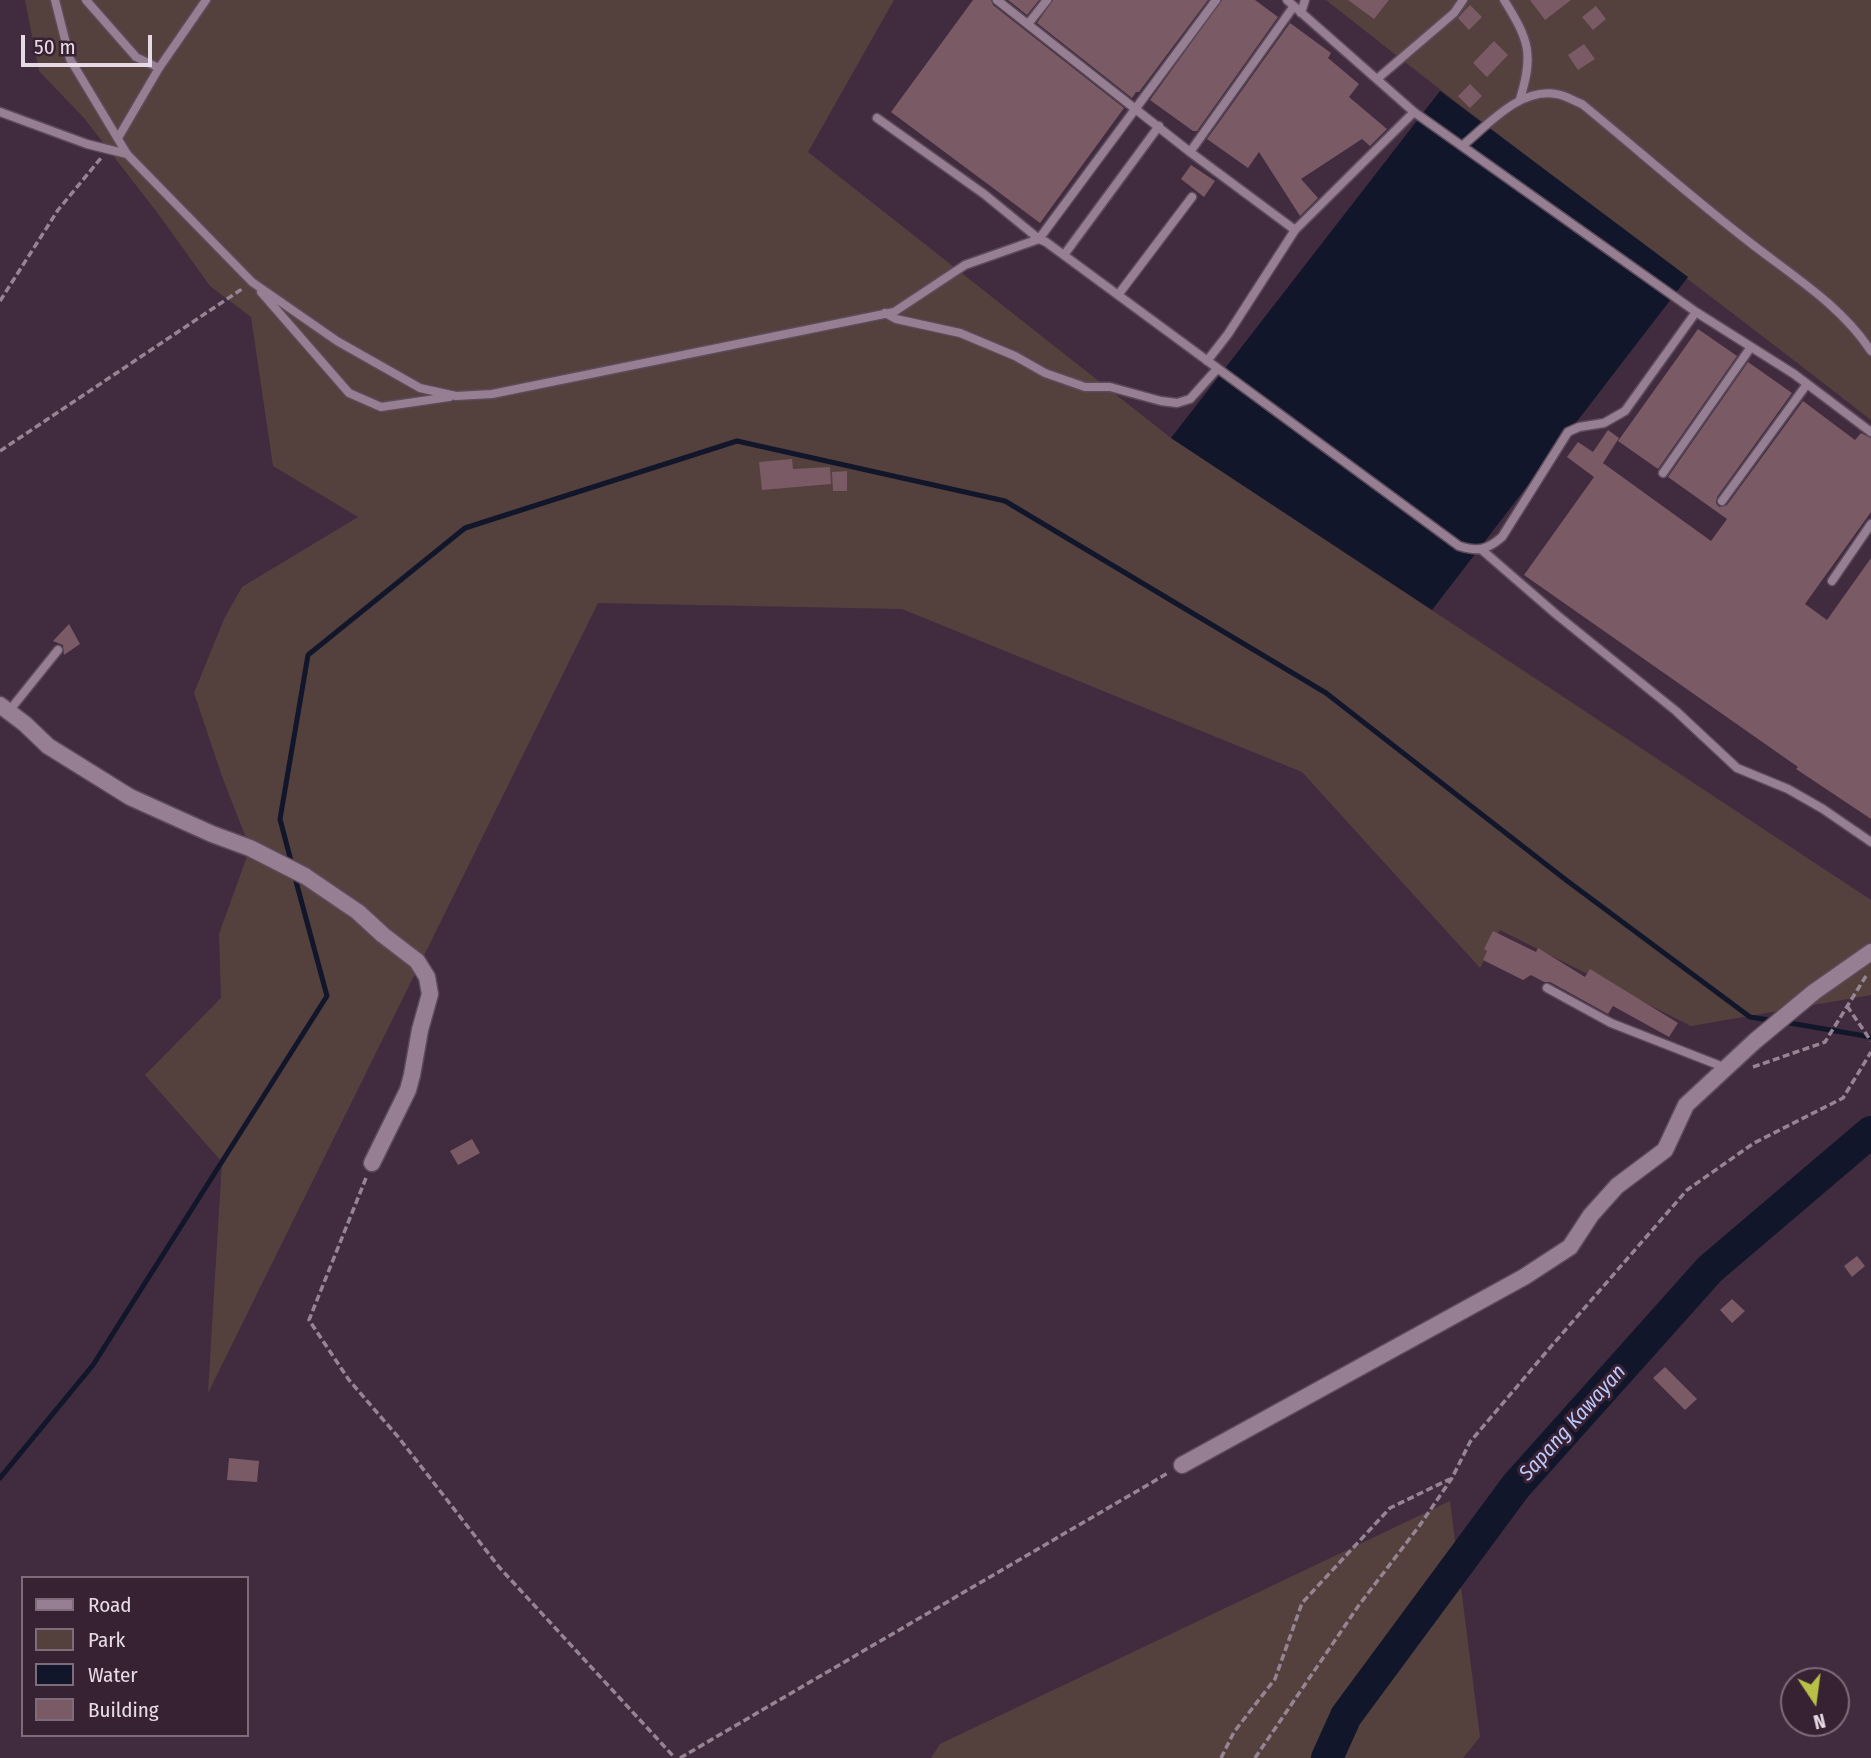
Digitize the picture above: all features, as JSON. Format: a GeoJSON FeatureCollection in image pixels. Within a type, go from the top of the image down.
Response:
{"type":"FeatureCollection","features":[{"type":"Feature","properties":{"kind":"street"},"geometry":{"type":"LineString","coordinates":[[4,708],[48,746],[130,797],[250,848],[305,876],[358,912],[417,961],[427,977],[429,994],[412,1075],[408,1090],[372,1163]]}},
{"type":"Feature","properties":{"kind":"street"},"geometry":{"type":"LineString","coordinates":[[1182,1465],[1512,1283],[1570,1247],[1591,1214],[1617,1186],[1665,1150],[1686,1105],[1814,992],[1871,953]]}},
{"type":"Feature","properties":{"kind":"lane"},"geometry":{"type":"LineString","coordinates":[[55,0],[70,59],[127,154],[252,282],[349,393],[381,407],[456,396],[492,394],[894,312],[965,265],[1039,239],[1216,0]]}},
{"type":"Feature","properties":{"kind":"lane"},"geometry":{"type":"LineString","coordinates":[[86,0],[136,57],[159,68]]}},
{"type":"Feature","properties":{"kind":"lane"},"geometry":{"type":"LineString","coordinates":[[118,138],[159,68],[206,0]]}},
{"type":"Feature","properties":{"kind":"lane"},"geometry":{"type":"LineString","coordinates":[[997,0],[1190,152],[1295,230]]}},
{"type":"Feature","properties":{"kind":"lane"},"geometry":{"type":"LineString","coordinates":[[1028,24],[1047,0]]}},
{"type":"Feature","properties":{"kind":"lane"},"geometry":{"type":"LineString","coordinates":[[1301,13],[1305,0]]}},
{"type":"Feature","properties":{"kind":"lane"},"geometry":{"type":"LineString","coordinates":[[1377,79],[1454,13],[1463,0]]}},
{"type":"Feature","properties":{"kind":"lane"},"geometry":{"type":"LineString","coordinates":[[1504,0],[1516,20],[1529,54],[1529,71],[1520,99]]}},
{"type":"Feature","properties":{"kind":"lane"},"geometry":{"type":"LineString","coordinates":[[1190,152],[1291,3],[1414,112],[1696,312],[1807,384],[1871,432]]}},
{"type":"Feature","properties":{"kind":"lane"},"geometry":{"type":"LineString","coordinates":[[1462,146],[1520,99],[1537,94],[1558,94],[1582,104],[1747,240],[1829,302],[1858,331],[1871,351]]}},
{"type":"Feature","properties":{"kind":"lane"},"geometry":{"type":"LineString","coordinates":[[0,112],[87,144],[127,154]]}},
{"type":"Feature","properties":{"kind":"lane"},"geometry":{"type":"LineString","coordinates":[[1207,361],[1228,334],[1295,230],[1414,112]]}},
{"type":"Feature","properties":{"kind":"lane"},"geometry":{"type":"LineString","coordinates":[[877,118],[984,194],[1039,239],[1459,546],[1474,551],[1482,550],[1502,537],[1568,432],[1579,427],[1604,423],[1625,411],[1696,312]]}},
{"type":"Feature","properties":{"kind":"lane"},"geometry":{"type":"LineString","coordinates":[[1064,255],[1158,126]]}},
{"type":"Feature","properties":{"kind":"lane"},"geometry":{"type":"LineString","coordinates":[[1118,295],[1192,197]]}},
{"type":"Feature","properties":{"kind":"lane"},"geometry":{"type":"LineString","coordinates":[[252,282],[337,341],[420,388],[456,396]]}},
{"type":"Feature","properties":{"kind":"lane"},"geometry":{"type":"LineString","coordinates":[[885,313],[896,319],[960,333],[1015,356],[1045,373],[1085,387],[1110,387],[1161,401],[1177,403],[1190,399],[1217,369]]}},
{"type":"Feature","properties":{"kind":"lane"},"geometry":{"type":"LineString","coordinates":[[1662,473],[1751,347]]}},
{"type":"Feature","properties":{"kind":"lane"},"geometry":{"type":"LineString","coordinates":[[1722,501],[1807,384]]}},
{"type":"Feature","properties":{"kind":"lane"},"geometry":{"type":"LineString","coordinates":[[1832,581],[1871,524]]}},
{"type":"Feature","properties":{"kind":"lane"},"geometry":{"type":"LineString","coordinates":[[1482,550],[1557,615],[1676,711],[1737,768],[1788,789],[1871,842]]}},
{"type":"Feature","properties":{"kind":"lane"},"geometry":{"type":"LineString","coordinates":[[4,708],[58,650]]}},
{"type":"Feature","properties":{"kind":"lane"},"geometry":{"type":"LineString","coordinates":[[1548,988],[1611,1023],[1726,1068]]}},
{"type":"Feature","properties":{"kind":"path"},"geometry":{"type":"LineString","coordinates":[[0,302],[58,210],[108,149]]}},
{"type":"Feature","properties":{"kind":"path"},"geometry":{"type":"LineString","coordinates":[[0,451],[252,282]]}},
{"type":"Feature","properties":{"kind":"path"},"geometry":{"type":"LineString","coordinates":[[1726,1068],[1744,1070],[1825,1042],[1871,969]]}},
{"type":"Feature","properties":{"kind":"path"},"geometry":{"type":"LineString","coordinates":[[1847,1006],[1871,1041]]}},
{"type":"Feature","properties":{"kind":"path"},"geometry":{"type":"LineString","coordinates":[[1255,1758],[1359,1605],[1452,1478],[1470,1442],[1687,1190],[1754,1143],[1843,1098],[1871,1052]]}},
{"type":"Feature","properties":{"kind":"path"},"geometry":{"type":"LineString","coordinates":[[372,1163],[309,1320],[349,1380],[399,1438],[499,1567],[678,1758],[1182,1465]]}},
{"type":"Feature","properties":{"kind":"path"},"geometry":{"type":"LineString","coordinates":[[1222,1758],[1234,1732],[1275,1679],[1302,1603],[1390,1508],[1452,1478]]}},
{"type":"Feature","properties":{"kind":"green space"},"geometry":{"type":"Polygon","coordinates":[[[25,0],[894,0],[808,152],[1171,438],[1871,900],[1871,995],[1691,1026],[1500,930],[1480,968],[1302,772],[902,609],[598,603],[208,1393],[222,1162],[145,1075],[221,998],[219,934],[250,848],[194,693],[224,619],[242,587],[358,517],[273,466],[251,317],[210,286],[84,118],[39,71],[25,0]]]}},
{"type":"Feature","properties":{"kind":"green space"},"geometry":{"type":"Polygon","coordinates":[[[1326,0],[1871,0],[1871,420],[1462,106],[1326,0]]]}},
{"type":"Feature","properties":{"kind":"green space"},"geometry":{"type":"Polygon","coordinates":[[[1450,1501],[1480,1737],[1463,1758],[931,1758],[940,1744],[1450,1501]]]}},
{"type":"Feature","properties":{"kind":"water"},"geometry":{"type":"Polygon","coordinates":[[[1440,91],[1688,277],[1432,610],[1171,438],[1440,91]]]}},
{"type":"Feature","properties":{"kind":"building"},"geometry":{"type":"Polygon","coordinates":[[[973,0],[991,0],[993,5],[1124,108],[1040,223],[891,112],[973,0]]]}},
{"type":"Feature","properties":{"kind":"building"},"geometry":{"type":"Polygon","coordinates":[[[1008,0],[1039,0],[1027,15],[1008,0]]]}},
{"type":"Feature","properties":{"kind":"building"},"geometry":{"type":"Polygon","coordinates":[[[1053,0],[1208,0],[1132,98],[1037,23],[1053,0]]]}},
{"type":"Feature","properties":{"kind":"building"},"geometry":{"type":"Polygon","coordinates":[[[1222,0],[1255,0],[1278,17],[1197,131],[1193,131],[1150,100],[1222,0]]]}},
{"type":"Feature","properties":{"kind":"building"},"geometry":{"type":"Polygon","coordinates":[[[1348,0],[1389,0],[1374,19],[1348,0]]]}},
{"type":"Feature","properties":{"kind":"building"},"geometry":{"type":"Polygon","coordinates":[[[1530,0],[1571,0],[1545,20],[1530,0]]]}},
{"type":"Feature","properties":{"kind":"building"},"geometry":{"type":"Polygon","coordinates":[[[1470,5],[1482,17],[1469,30],[1458,18],[1470,5]]]}},
{"type":"Feature","properties":{"kind":"building"},"geometry":{"type":"Polygon","coordinates":[[[1596,6],[1606,19],[1593,30],[1582,17],[1596,6]]]}},
{"type":"Feature","properties":{"kind":"building"},"geometry":{"type":"Polygon","coordinates":[[[1290,23],[1331,53],[1328,58],[1359,84],[1349,97],[1387,129],[1370,146],[1362,139],[1301,179],[1318,198],[1300,216],[1259,152],[1248,168],[1207,139],[1290,23]]]}},
{"type":"Feature","properties":{"kind":"building"},"geometry":{"type":"Polygon","coordinates":[[[1494,41],[1508,55],[1487,77],[1473,63],[1494,41]]]}},
{"type":"Feature","properties":{"kind":"building"},"geometry":{"type":"Polygon","coordinates":[[[1584,44],[1595,59],[1578,70],[1568,55],[1584,44]]]}},
{"type":"Feature","properties":{"kind":"building"},"geometry":{"type":"Polygon","coordinates":[[[1470,84],[1482,96],[1470,108],[1458,96],[1470,84]]]}},
{"type":"Feature","properties":{"kind":"building"},"geometry":{"type":"Polygon","coordinates":[[[1191,165],[1215,181],[1204,197],[1181,179],[1191,165]]]}},
{"type":"Feature","properties":{"kind":"building"},"geometry":{"type":"Polygon","coordinates":[[[1698,329],[1737,356],[1658,469],[1618,441],[1698,329]]]}},
{"type":"Feature","properties":{"kind":"building"},"geometry":{"type":"Polygon","coordinates":[[[1748,362],[1792,393],[1717,497],[1716,503],[1719,507],[1727,505],[1803,401],[1855,440],[1861,433],[1871,438],[1871,512],[1805,604],[1827,620],[1871,558],[1871,819],[1796,769],[1798,767],[1524,575],[1594,477],[1567,457],[1578,442],[1593,452],[1608,430],[1619,438],[1603,463],[1711,541],[1727,519],[1668,477],[1748,362]]]}},
{"type":"Feature","properties":{"kind":"building"},"geometry":{"type":"Polygon","coordinates":[[[792,459],[793,469],[830,467],[831,484],[762,490],[759,462],[792,459]]]}},
{"type":"Feature","properties":{"kind":"building"},"geometry":{"type":"Polygon","coordinates":[[[847,471],[847,491],[833,491],[832,472],[847,471]]]}},
{"type":"Feature","properties":{"kind":"building"},"geometry":{"type":"Polygon","coordinates":[[[69,624],[80,644],[64,655],[63,645],[53,641],[69,624]]]}},
{"type":"Feature","properties":{"kind":"building"},"geometry":{"type":"Polygon","coordinates":[[[1493,931],[1536,952],[1538,948],[1585,977],[1590,969],[1678,1023],[1669,1037],[1613,1006],[1608,1014],[1550,982],[1531,975],[1523,980],[1483,960],[1487,951],[1484,949],[1493,931]]]}},
{"type":"Feature","properties":{"kind":"building"},"geometry":{"type":"Polygon","coordinates":[[[472,1139],[480,1153],[458,1165],[450,1151],[472,1139]]]}},
{"type":"Feature","properties":{"kind":"building"},"geometry":{"type":"Polygon","coordinates":[[[1857,1256],[1865,1266],[1852,1277],[1844,1266],[1857,1256]]]}},
{"type":"Feature","properties":{"kind":"building"},"geometry":{"type":"Polygon","coordinates":[[[1732,1299],[1745,1311],[1732,1323],[1720,1310],[1732,1299]]]}},
{"type":"Feature","properties":{"kind":"building"},"geometry":{"type":"Polygon","coordinates":[[[1665,1367],[1697,1399],[1685,1410],[1653,1378],[1665,1367]]]}},
{"type":"Feature","properties":{"kind":"building"},"geometry":{"type":"Polygon","coordinates":[[[229,1458],[259,1461],[257,1482],[227,1480],[229,1458]]]}},
{"type":"Feature","properties":{"kind":"waterway"},"geometry":{"type":"LineString","coordinates":[[292,865],[280,819],[308,655],[465,528],[737,441],[1005,501],[1326,693],[1566,880],[1750,1017],[1775,1021]]}},
{"type":"Feature","properties":{"kind":"waterway"},"geometry":{"type":"LineString","coordinates":[[0,1478],[93,1365],[327,996],[294,874]]}},
{"type":"Feature","properties":{"kind":"waterway"},"geometry":{"type":"LineString","coordinates":[[1784,1022],[1871,1037]]}},
{"type":"Feature","properties":{"kind":"waterway","name":"Sapang Kawayan"},"geometry":{"type":"LineString","coordinates":[[1327,1758],[1346,1716],[1516,1486],[1710,1269],[1871,1132]]}}]}
